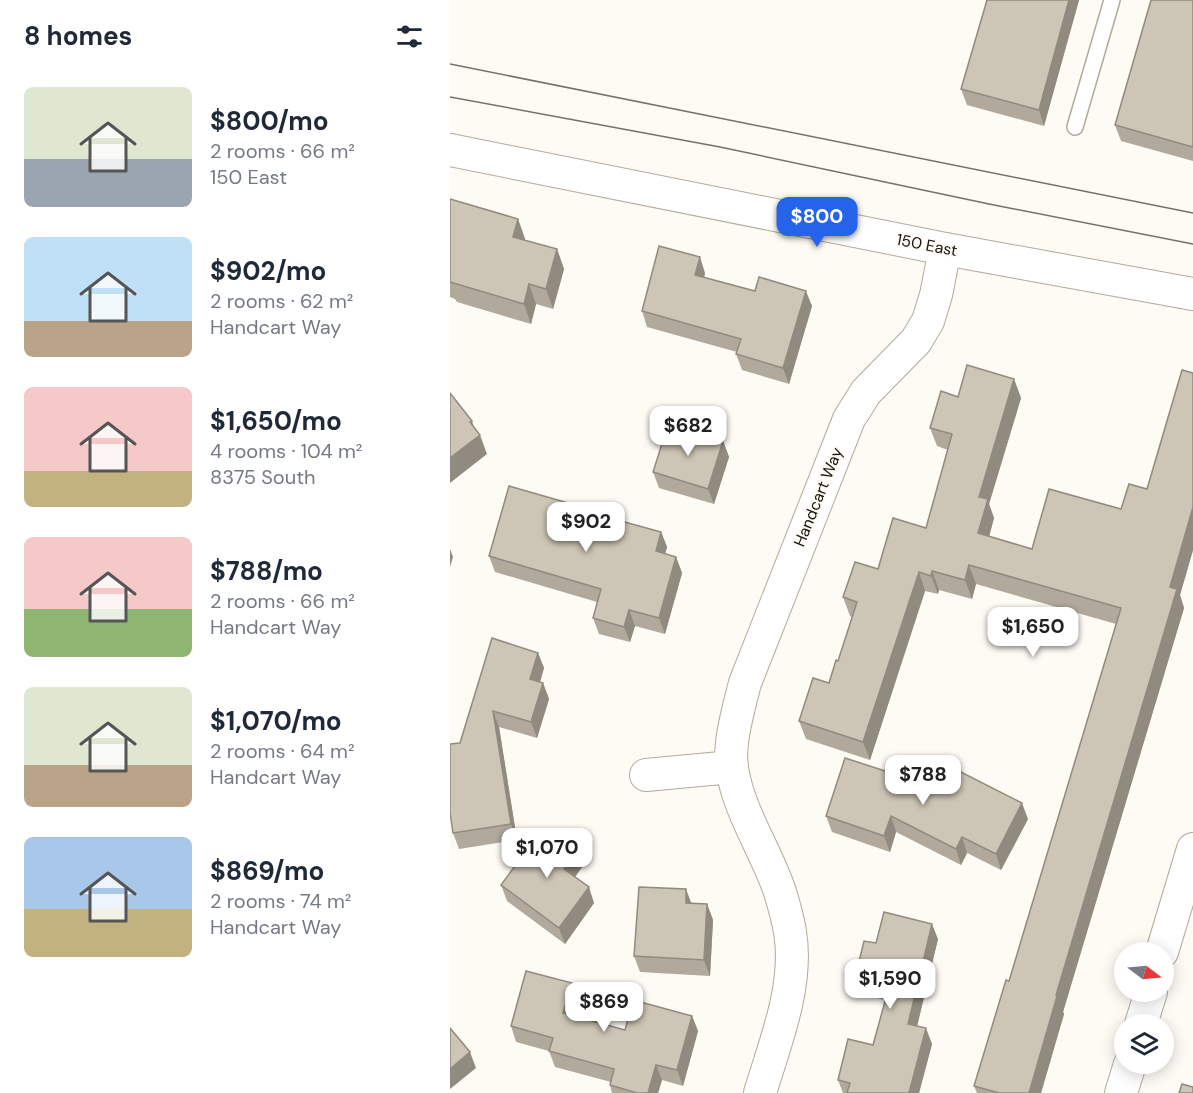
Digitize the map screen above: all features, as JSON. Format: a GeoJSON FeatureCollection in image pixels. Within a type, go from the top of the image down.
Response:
{"type":"FeatureCollection","features":[{"type":"Feature","properties":{"kind":"street","name":"150 East"},"geometry":{"type":"LineString","coordinates":[[450,150],[945,249],[1193,294]]}},
{"type":"Feature","properties":{"kind":"street","name":"Handcart Way"},"geometry":{"type":"LineString","coordinates":[[760,1093],[783,1015],[791,974],[790,934],[780,892],[742,807],[732,767],[735,724],[745,683],[849,419],[866,392],[915,341],[928,321],[936,295],[945,249]]}},
{"type":"Feature","properties":{"kind":"street"},"geometry":{"type":"LineString","coordinates":[[646,775],[732,767]]}},
{"type":"Feature","properties":{"kind":"street"},"geometry":{"type":"LineString","coordinates":[[1165,942],[1193,849]]}},
{"type":"Feature","properties":{"kind":"street"},"geometry":{"type":"LineString","coordinates":[[1121,1093],[1127,1074]]}},
{"type":"Feature","properties":{"kind":"lane"},"geometry":{"type":"LineString","coordinates":[[1075,127],[1112,0]]}},
{"type":"Feature","properties":{"kind":"building"},"geometry":{"type":"Polygon","coordinates":[[[987,0],[1069,0],[1039,110],[961,89],[987,0]]]}},
{"type":"Feature","properties":{"kind":"building"},"geometry":{"type":"Polygon","coordinates":[[[1151,0],[1193,0],[1193,147],[1115,125],[1151,0]]]}},
{"type":"Feature","properties":{"kind":"building"},"geometry":{"type":"Polygon","coordinates":[[[450,199],[518,219],[513,237],[557,249],[546,289],[529,284],[524,304],[450,282],[450,199]]]}},
{"type":"Feature","properties":{"kind":"building"},"geometry":{"type":"Polygon","coordinates":[[[659,246],[700,257],[695,275],[755,291],[759,277],[806,291],[783,368],[736,354],[741,339],[642,311],[659,246]]]}},
{"type":"Feature","properties":{"kind":"building"},"geometry":{"type":"Polygon","coordinates":[[[967,365],[1014,379],[979,497],[988,499],[978,533],[1032,549],[1049,489],[1121,509],[1129,484],[1147,489],[1182,370],[1193,373],[1193,507],[1170,587],[1177,589],[1029,1093],[999,1093],[974,1086],[1006,980],[1009,981],[1121,608],[969,565],[965,580],[932,571],[931,576],[919,572],[863,742],[799,721],[813,678],[829,683],[836,660],[838,661],[857,602],[843,597],[855,562],[878,569],[893,518],[926,528],[952,434],[930,428],[941,391],[958,397],[967,365]]]}},
{"type":"Feature","properties":{"kind":"building"},"geometry":{"type":"Polygon","coordinates":[[[450,393],[480,435],[450,458],[450,393]]]}},
{"type":"Feature","properties":{"kind":"building"},"geometry":{"type":"Polygon","coordinates":[[[668,425],[723,441],[708,489],[653,472],[668,425]]]}},
{"type":"Feature","properties":{"kind":"building"},"geometry":{"type":"Polygon","coordinates":[[[509,486],[582,507],[581,510],[661,532],[656,551],[676,557],[659,618],[629,610],[624,627],[593,618],[601,589],[489,556],[509,486]]]}},
{"type":"Feature","properties":{"kind":"building"},"geometry":{"type":"Polygon","coordinates":[[[492,638],[538,653],[530,679],[543,683],[531,722],[493,711],[511,824],[453,833],[450,812],[450,744],[460,743],[492,638]]]}},
{"type":"Feature","properties":{"kind":"building"},"geometry":{"type":"Polygon","coordinates":[[[845,758],[944,790],[955,769],[1022,803],[996,854],[962,837],[956,849],[891,816],[884,836],[826,816],[845,758]]]}},
{"type":"Feature","properties":{"kind":"building"},"geometry":{"type":"Polygon","coordinates":[[[539,833],[551,833],[576,852],[564,869],[589,887],[559,928],[501,885],[539,833]]]}},
{"type":"Feature","properties":{"kind":"building"},"geometry":{"type":"Polygon","coordinates":[[[639,887],[686,889],[686,903],[707,904],[704,960],[634,956],[639,887]]]}},
{"type":"Feature","properties":{"kind":"building"},"geometry":{"type":"Polygon","coordinates":[[[884,912],[932,924],[908,1024],[926,1028],[909,1093],[847,1093],[850,1083],[838,1080],[848,1039],[873,1045],[889,987],[855,978],[864,941],[876,943],[884,912]]]}},
{"type":"Feature","properties":{"kind":"building"},"geometry":{"type":"Polygon","coordinates":[[[526,971],[572,983],[563,1013],[625,1030],[633,1000],[692,1016],[677,1070],[656,1065],[648,1093],[637,1093],[610,1085],[614,1069],[549,1051],[553,1038],[511,1026],[526,971]]]}},
{"type":"Feature","properties":{"kind":"building"},"geometry":{"type":"Polygon","coordinates":[[[450,1028],[470,1052],[450,1069],[450,1028]]]}},
{"type":"Feature","properties":{"kind":"building"},"geometry":{"type":"Polygon","coordinates":[[[1182,1084],[1193,1087],[1193,1093],[1179,1093],[1182,1084]]]}},
{"type":"Feature","properties":{"kind":"tram line"},"geometry":{"type":"LineString","coordinates":[[450,64],[1193,213]]}},
{"type":"Feature","properties":{"kind":"tram line"},"geometry":{"type":"LineString","coordinates":[[450,97],[720,147],[1193,244]]}}]}
